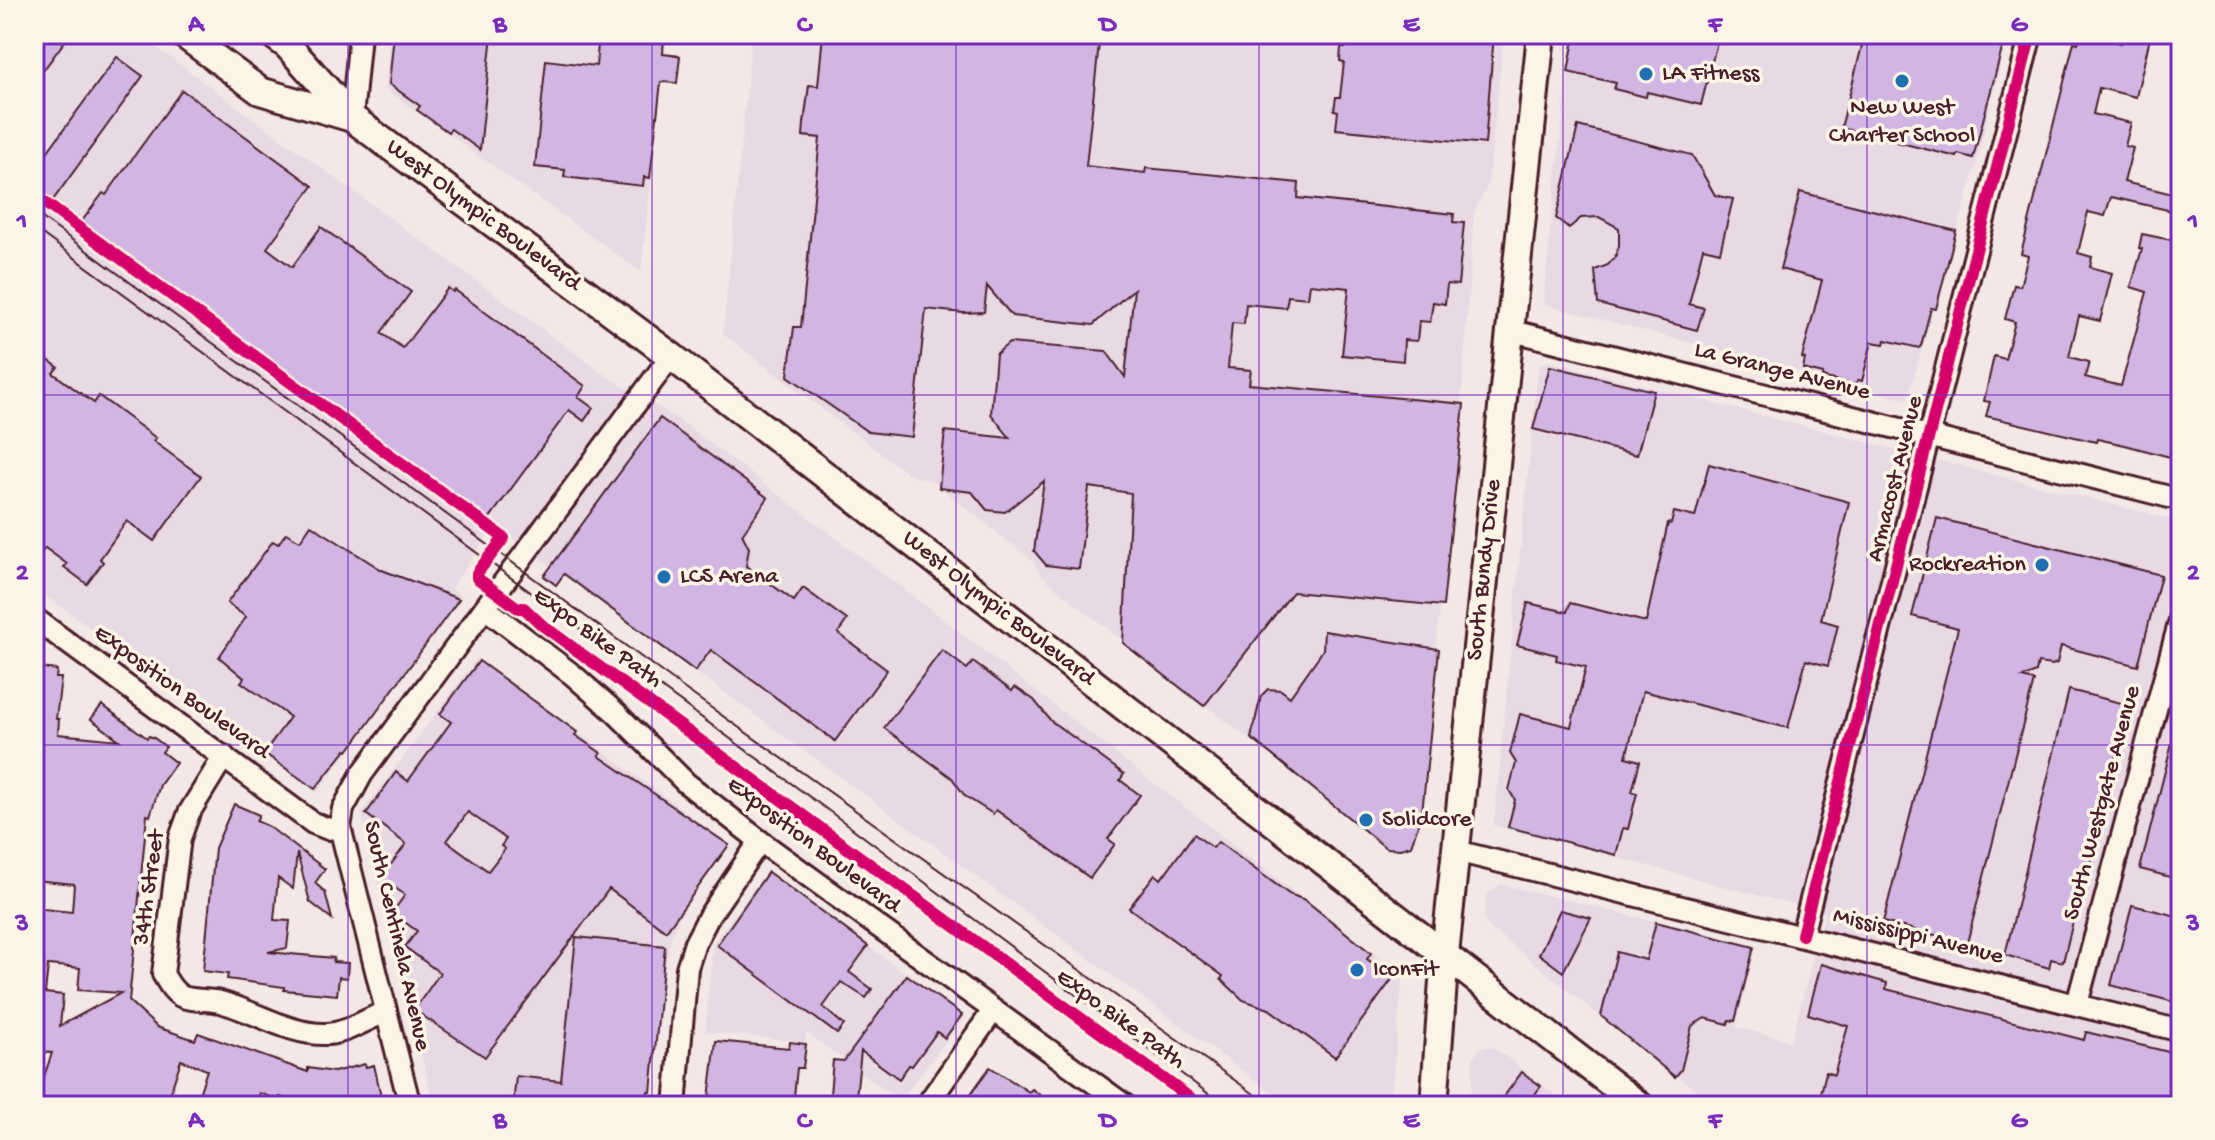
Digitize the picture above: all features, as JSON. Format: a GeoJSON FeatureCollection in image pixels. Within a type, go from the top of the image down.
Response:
{"type":"FeatureCollection","features":[{"type":"Feature","properties":{"kind":"main road"},"geometry":{"type":"LineString","coordinates":[[183,34],[260,91],[352,118]]}},
{"type":"Feature","properties":{"kind":"main road"},"geometry":{"type":"LineString","coordinates":[[272,34],[288,46],[352,118]]}},
{"type":"Feature","properties":{"kind":"main road","name":"South Bundy Drive"},"geometry":{"type":"LineString","coordinates":[[1434,1106],[1445,954],[1541,34]]}},
{"type":"Feature","properties":{"kind":"main road","name":"West Olympic Boulevard"},"geometry":{"type":"LineString","coordinates":[[352,118],[671,356],[1640,1106]]}},
{"type":"Feature","properties":{"kind":"street"},"geometry":{"type":"LineString","coordinates":[[352,118],[360,34]]}},
{"type":"Feature","properties":{"kind":"street","name":"Armacost Avenue"},"geometry":{"type":"LineString","coordinates":[[1802,935],[2031,34]]}},
{"type":"Feature","properties":{"kind":"street","name":"La Grange Avenue"},"geometry":{"type":"LineString","coordinates":[[1509,330],[2181,500]]}},
{"type":"Feature","properties":{"kind":"street","name":"South Centinela Avenue"},"geometry":{"type":"LineString","coordinates":[[410,1106],[340,827],[343,809],[362,774],[671,356]]}},
{"type":"Feature","properties":{"kind":"street","name":"Exposition Boulevard"},"geometry":{"type":"LineString","coordinates":[[485,608],[573,675],[686,783],[760,841],[1126,1106]]}},
{"type":"Feature","properties":{"kind":"street","name":"South Westgate Avenue"},"geometry":{"type":"LineString","coordinates":[[2077,1004],[2181,616]]}},
{"type":"Feature","properties":{"kind":"street","name":"Exposition Boulevard"},"geometry":{"type":"LineString","coordinates":[[34,618],[313,823],[328,829],[340,827]]}},
{"type":"Feature","properties":{"kind":"street","name":"34th Street"},"geometry":{"type":"LineString","coordinates":[[224,756],[189,813],[180,838],[163,974],[170,988],[182,997],[224,1003],[300,1030],[326,1034],[344,1031],[386,1012]]}},
{"type":"Feature","properties":{"kind":"street"},"geometry":{"type":"LineString","coordinates":[[675,1106],[687,968],[709,916],[760,841]]}},
{"type":"Feature","properties":{"kind":"street","name":"Mississippi Avenue"},"geometry":{"type":"LineString","coordinates":[[1456,851],[2181,1031]]}},
{"type":"Feature","properties":{"kind":"street"},"geometry":{"type":"LineString","coordinates":[[926,1106],[993,1011]]}},
{"type":"Feature","properties":{"kind":"shaded area"},"geometry":{"type":"Polygon","coordinates":[[[34,34],[138,34],[608,377],[678,419],[934,612],[1403,977],[1390,1106],[1291,1106],[34,189],[34,34]]]}},
{"type":"Feature","properties":{"kind":"shaded area"},"geometry":{"type":"Polygon","coordinates":[[[390,34],[667,34],[641,272],[385,89],[390,34]]]}},
{"type":"Feature","properties":{"kind":"shaded area"},"geometry":{"type":"Polygon","coordinates":[[[752,34],[1504,34],[1488,185],[1474,212],[1463,380],[1419,817],[1387,846],[1073,602],[1042,576],[1032,560],[932,481],[908,474],[723,334],[752,34]]]}},
{"type":"Feature","properties":{"kind":"shaded area"},"geometry":{"type":"Polygon","coordinates":[[[1571,34],[2008,34],[1973,176],[1907,400],[1543,304],[1571,34]]]}},
{"type":"Feature","properties":{"kind":"shaded area"},"geometry":{"type":"Polygon","coordinates":[[[34,204],[488,535],[451,588],[462,597],[317,793],[34,587],[34,204]]]}},
{"type":"Feature","properties":{"kind":"shaded area"},"geometry":{"type":"Polygon","coordinates":[[[1551,362],[2181,522],[2181,1106],[1717,1106],[1487,925],[1484,918],[1487,894],[1501,884],[1756,946],[1736,1027],[1791,1041],[1825,913],[1494,825],[1538,367],[1551,362]]]}},
{"type":"Feature","properties":{"kind":"shaded area"},"geometry":{"type":"Polygon","coordinates":[[[477,658],[730,845],[682,911],[671,937],[664,974],[651,1106],[434,1106],[361,814],[477,658]]]}},
{"type":"Feature","properties":{"kind":"shaded area"},"geometry":{"type":"Polygon","coordinates":[[[767,871],[965,1017],[900,1101],[807,1033],[805,1042],[705,1032],[713,943],[767,871]]]}},
{"type":"Feature","properties":{"kind":"shaded area"},"geometry":{"type":"Polygon","coordinates":[[[1483,1047],[1497,1050],[1569,1106],[1471,1106],[1473,1058],[1483,1047]]]}},
{"type":"Feature","properties":{"kind":"building"},"geometry":{"type":"Polygon","coordinates":[[[34,34],[70,34],[34,83],[34,34]]]}},
{"type":"Feature","properties":{"kind":"building"},"geometry":{"type":"Polygon","coordinates":[[[394,34],[492,34],[480,150],[417,110],[420,106],[389,84],[394,34]]]}},
{"type":"Feature","properties":{"kind":"building"},"geometry":{"type":"Polygon","coordinates":[[[599,34],[664,34],[663,54],[680,56],[677,83],[661,82],[650,178],[644,177],[643,186],[564,177],[565,170],[535,167],[546,60],[596,66],[599,34]]]}},
{"type":"Feature","properties":{"kind":"building"},"geometry":{"type":"Polygon","coordinates":[[[823,34],[1100,34],[1086,166],[1145,173],[1146,168],[1299,183],[1298,198],[1454,214],[1453,222],[1464,223],[1458,285],[1447,284],[1445,304],[1433,302],[1430,322],[1419,321],[1417,341],[1404,340],[1403,361],[1342,355],[1349,288],[1310,284],[1308,298],[1288,296],[1286,308],[1246,304],[1244,324],[1232,323],[1228,368],[1251,370],[1249,384],[1464,404],[1443,606],[1293,592],[1204,706],[1123,643],[1131,493],[1089,487],[1079,569],[1046,565],[1034,551],[1044,481],[1005,512],[987,510],[972,492],[939,488],[945,431],[1010,438],[991,414],[996,354],[1009,343],[1106,351],[1125,377],[1134,289],[1093,325],[1012,316],[987,286],[984,312],[926,309],[912,437],[868,432],[788,376],[794,327],[801,327],[820,138],[803,136],[804,123],[809,85],[818,86],[823,34]]]}},
{"type":"Feature","properties":{"kind":"building"},"geometry":{"type":"Polygon","coordinates":[[[1346,34],[1494,34],[1485,144],[1336,129],[1338,111],[1334,110],[1336,97],[1340,97],[1344,62],[1340,61],[1341,48],[1345,48],[1346,34]]]}},
{"type":"Feature","properties":{"kind":"building"},"geometry":{"type":"Polygon","coordinates":[[[1575,34],[1719,34],[1701,105],[1647,92],[1646,97],[1614,89],[1616,83],[1568,72],[1575,34]]]}},
{"type":"Feature","properties":{"kind":"building","name":"New West Charter School"},"geometry":{"type":"Polygon","coordinates":[[[1865,34],[2006,34],[1973,158],[1958,154],[1957,157],[1841,128],[1865,34]]]}},
{"type":"Feature","properties":{"kind":"building"},"geometry":{"type":"Polygon","coordinates":[[[2123,34],[2151,34],[2136,97],[2099,88],[2093,114],[2131,123],[2125,146],[2133,148],[2124,182],[2181,196],[2181,213],[2111,197],[2105,216],[2088,212],[2078,253],[2092,257],[2090,267],[2112,273],[2100,321],[2079,316],[2069,357],[2089,362],[2085,377],[2121,386],[2147,292],[2131,287],[2142,249],[2139,248],[2142,234],[2181,242],[2181,418],[2170,457],[1986,416],[1990,402],[1984,401],[1994,356],[2005,359],[2015,322],[2005,319],[2014,285],[2020,286],[2028,256],[2021,254],[2074,42],[2078,43],[2080,36],[2091,39],[2092,35],[2121,43],[2123,34]]]}},
{"type":"Feature","properties":{"kind":"building"},"geometry":{"type":"Polygon","coordinates":[[[117,57],[143,76],[53,200],[34,186],[34,170],[117,57]]]}},
{"type":"Feature","properties":{"kind":"building"},"geometry":{"type":"Polygon","coordinates":[[[182,90],[313,186],[267,248],[292,267],[321,227],[411,292],[381,333],[403,348],[448,288],[453,292],[455,290],[585,386],[578,397],[593,408],[584,421],[569,410],[489,519],[82,221],[103,193],[106,195],[182,90]]]}},
{"type":"Feature","properties":{"kind":"building"},"geometry":{"type":"Polygon","coordinates":[[[1578,126],[1692,155],[1715,195],[1733,199],[1720,252],[1703,248],[1689,304],[1704,308],[1697,330],[1598,304],[1595,270],[1608,265],[1615,257],[1619,246],[1619,228],[1599,217],[1581,218],[1569,228],[1556,218],[1578,126]]]}},
{"type":"Feature","properties":{"kind":"building"},"geometry":{"type":"Polygon","coordinates":[[[1800,192],[1956,231],[1936,309],[1931,308],[1921,346],[1885,340],[1884,344],[1872,342],[1862,381],[1858,380],[1854,385],[1803,369],[1805,359],[1802,358],[1822,280],[1780,269],[1800,192]]]}},
{"type":"Feature","properties":{"kind":"building"},"geometry":{"type":"Polygon","coordinates":[[[34,350],[58,367],[53,373],[94,403],[99,396],[201,476],[154,541],[127,521],[100,559],[103,562],[87,584],[45,548],[34,563],[34,350]]]}},
{"type":"Feature","properties":{"kind":"building"},"geometry":{"type":"Polygon","coordinates":[[[1550,366],[1654,391],[1637,455],[1533,429],[1550,366]]]}},
{"type":"Feature","properties":{"kind":"building","name":"LCS Arena"},"geometry":{"type":"Polygon","coordinates":[[[660,418],[768,498],[742,534],[749,548],[746,566],[794,601],[803,588],[847,620],[838,633],[887,670],[835,741],[711,650],[695,671],[564,574],[556,585],[544,576],[660,418]]]}},
{"type":"Feature","properties":{"kind":"building"},"geometry":{"type":"Polygon","coordinates":[[[1709,464],[1849,502],[1821,620],[1838,625],[1828,666],[1806,660],[1788,728],[1643,691],[1626,757],[1640,761],[1632,792],[1637,793],[1628,829],[1623,828],[1616,855],[1508,827],[1515,800],[1509,790],[1516,763],[1510,753],[1520,714],[1571,727],[1586,667],[1556,660],[1557,655],[1517,645],[1528,603],[1567,612],[1570,603],[1646,622],[1668,523],[1671,524],[1674,512],[1695,517],[1709,464]]]}},
{"type":"Feature","properties":{"kind":"building"},"geometry":{"type":"Polygon","coordinates":[[[1937,518],[2161,575],[2138,666],[2061,646],[2057,663],[2038,663],[2036,672],[2022,678],[2034,681],[1967,943],[1883,922],[1958,628],[1912,616],[1937,518]]]}},
{"type":"Feature","properties":{"kind":"building"},"geometry":{"type":"Polygon","coordinates":[[[311,525],[382,570],[459,599],[348,751],[315,789],[264,753],[290,717],[241,682],[244,678],[219,657],[246,617],[227,603],[273,541],[278,544],[286,533],[300,541],[311,525]]]}},
{"type":"Feature","properties":{"kind":"building"},"geometry":{"type":"Polygon","coordinates":[[[1324,631],[1439,649],[1422,813],[1411,846],[1386,848],[1251,738],[1261,696],[1268,689],[1281,690],[1290,697],[1323,650],[1324,631]]]}},
{"type":"Feature","properties":{"kind":"building"},"geometry":{"type":"Polygon","coordinates":[[[942,650],[967,669],[973,662],[1012,691],[1015,687],[1034,700],[1051,721],[1124,774],[1120,780],[1140,795],[1108,839],[1115,844],[1090,878],[996,810],[993,814],[965,796],[952,778],[884,728],[942,650]]]}},
{"type":"Feature","properties":{"kind":"building"},"geometry":{"type":"Polygon","coordinates":[[[479,661],[577,732],[575,735],[601,753],[599,756],[729,845],[666,931],[609,889],[485,1057],[414,1010],[440,973],[405,947],[417,931],[392,913],[405,895],[381,878],[406,844],[366,814],[396,772],[408,781],[451,722],[440,714],[479,661]],[[468,812],[447,841],[488,871],[505,849],[501,846],[506,839],[468,812]]]}},
{"type":"Feature","properties":{"kind":"building"},"geometry":{"type":"Polygon","coordinates":[[[34,667],[57,670],[56,678],[61,678],[56,719],[59,719],[58,734],[119,740],[91,719],[102,705],[147,738],[154,738],[166,747],[162,752],[176,763],[160,785],[150,816],[147,815],[129,1001],[157,1027],[195,1040],[198,1033],[308,1072],[308,1068],[334,1072],[365,1064],[366,1067],[374,1065],[381,1096],[364,1100],[366,1106],[295,1102],[259,1093],[255,1106],[34,1106],[52,1053],[39,1052],[41,1032],[34,1031],[34,908],[72,912],[74,884],[34,880],[34,667]],[[48,965],[45,993],[63,995],[60,1026],[121,993],[78,990],[80,968],[48,965]],[[181,1060],[170,1094],[196,1103],[207,1070],[181,1060]]]}},
{"type":"Feature","properties":{"kind":"building"},"geometry":{"type":"Polygon","coordinates":[[[2069,690],[2129,705],[2063,962],[2051,959],[2049,968],[2005,955],[2069,690]]]}},
{"type":"Feature","properties":{"kind":"building"},"geometry":{"type":"Polygon","coordinates":[[[2176,728],[2181,729],[2181,880],[2140,869],[2176,728]]]}},
{"type":"Feature","properties":{"kind":"building"},"geometry":{"type":"Polygon","coordinates":[[[234,804],[259,815],[256,821],[268,826],[325,869],[315,883],[325,892],[332,919],[310,902],[297,853],[293,889],[278,878],[274,920],[290,921],[287,948],[268,952],[334,958],[333,962],[348,963],[347,978],[339,977],[337,995],[284,990],[284,987],[227,979],[228,974],[203,971],[215,848],[234,804]]]}},
{"type":"Feature","properties":{"kind":"building"},"geometry":{"type":"Polygon","coordinates":[[[1194,834],[1213,848],[1218,842],[1289,894],[1305,900],[1371,953],[1367,959],[1393,978],[1335,1057],[1269,1009],[1243,1000],[1221,979],[1223,976],[1129,908],[1155,874],[1161,879],[1194,834]]]}},
{"type":"Feature","properties":{"kind":"building"},"geometry":{"type":"Polygon","coordinates":[[[768,872],[868,946],[849,972],[872,989],[866,998],[841,982],[823,1007],[844,1025],[837,1034],[717,945],[768,872]]]}},
{"type":"Feature","properties":{"kind":"building"},"geometry":{"type":"Polygon","coordinates":[[[2132,905],[2181,917],[2181,1004],[2111,985],[2132,905]]]}},
{"type":"Feature","properties":{"kind":"building"},"geometry":{"type":"Polygon","coordinates":[[[1560,910],[1591,918],[1563,972],[1539,954],[1560,910]]]}},
{"type":"Feature","properties":{"kind":"building"},"geometry":{"type":"Polygon","coordinates":[[[1656,922],[1754,947],[1735,1021],[1729,1020],[1728,1024],[1705,1018],[1692,1026],[1681,1070],[1675,1077],[1601,1016],[1617,952],[1646,960],[1656,922]]]}},
{"type":"Feature","properties":{"kind":"building"},"geometry":{"type":"Polygon","coordinates":[[[576,937],[665,946],[651,1092],[648,1091],[646,1106],[513,1106],[516,1076],[561,1081],[576,937]]]}},
{"type":"Feature","properties":{"kind":"building"},"geometry":{"type":"Polygon","coordinates":[[[1821,964],[1887,983],[1886,989],[2084,1040],[2086,1032],[2177,1054],[2174,1071],[2181,1073],[2181,1079],[2174,1106],[1818,1106],[1826,1072],[1834,1075],[1848,1026],[1808,1014],[1821,964]]]}},
{"type":"Feature","properties":{"kind":"building"},"geometry":{"type":"Polygon","coordinates":[[[907,975],[962,1015],[945,1038],[937,1032],[899,1079],[861,1051],[855,1106],[829,1106],[833,1060],[844,1061],[907,975]]]}},
{"type":"Feature","properties":{"kind":"building"},"geometry":{"type":"Polygon","coordinates":[[[716,1041],[789,1048],[790,1042],[806,1044],[803,1068],[797,1068],[793,1106],[708,1106],[716,1041]]]}},
{"type":"Feature","properties":{"kind":"building"},"geometry":{"type":"Polygon","coordinates":[[[990,1067],[1029,1092],[1032,1089],[1055,1106],[985,1106],[970,1095],[990,1067]]]}},
{"type":"Feature","properties":{"kind":"building"},"geometry":{"type":"Polygon","coordinates":[[[1522,1072],[1541,1086],[1526,1106],[1497,1106],[1522,1072]]]}},
{"type":"Feature","properties":{"kind":"tram line"},"geometry":{"type":"LineString","coordinates":[[34,212],[682,687],[1271,1106]]}},
{"type":"Feature","properties":{"kind":"tram line"},"geometry":{"type":"LineString","coordinates":[[34,228],[829,811],[1225,1106]]}},
{"type":"Feature","properties":{"kind":"cycle path"},"geometry":{"type":"LineString","coordinates":[[1802,935],[2031,34]]}},
{"type":"Feature","properties":{"kind":"cycle path","name":"Expo Bike Path"},"geometry":{"type":"LineString","coordinates":[[34,195],[504,538],[477,573],[477,578],[518,608],[524,608],[542,625],[1201,1106]]}},
{"type":"Feature","properties":{"kind":"place","name":"LA Fitness"},"geometry":{"type":"Point","coordinates":[1646,74]}},
{"type":"Feature","properties":{"kind":"place","name":"New West Charter School"},"geometry":{"type":"Point","coordinates":[1902,81]}},
{"type":"Feature","properties":{"kind":"place","name":"Rockreation"},"geometry":{"type":"Point","coordinates":[2042,565]}},
{"type":"Feature","properties":{"kind":"place","name":"LCS Arena"},"geometry":{"type":"Point","coordinates":[664,577]}},
{"type":"Feature","properties":{"kind":"place","name":"Solidcore"},"geometry":{"type":"Point","coordinates":[1366,820]}},
{"type":"Feature","properties":{"kind":"place","name":"IconFit"},"geometry":{"type":"Point","coordinates":[1357,970]}}]}
